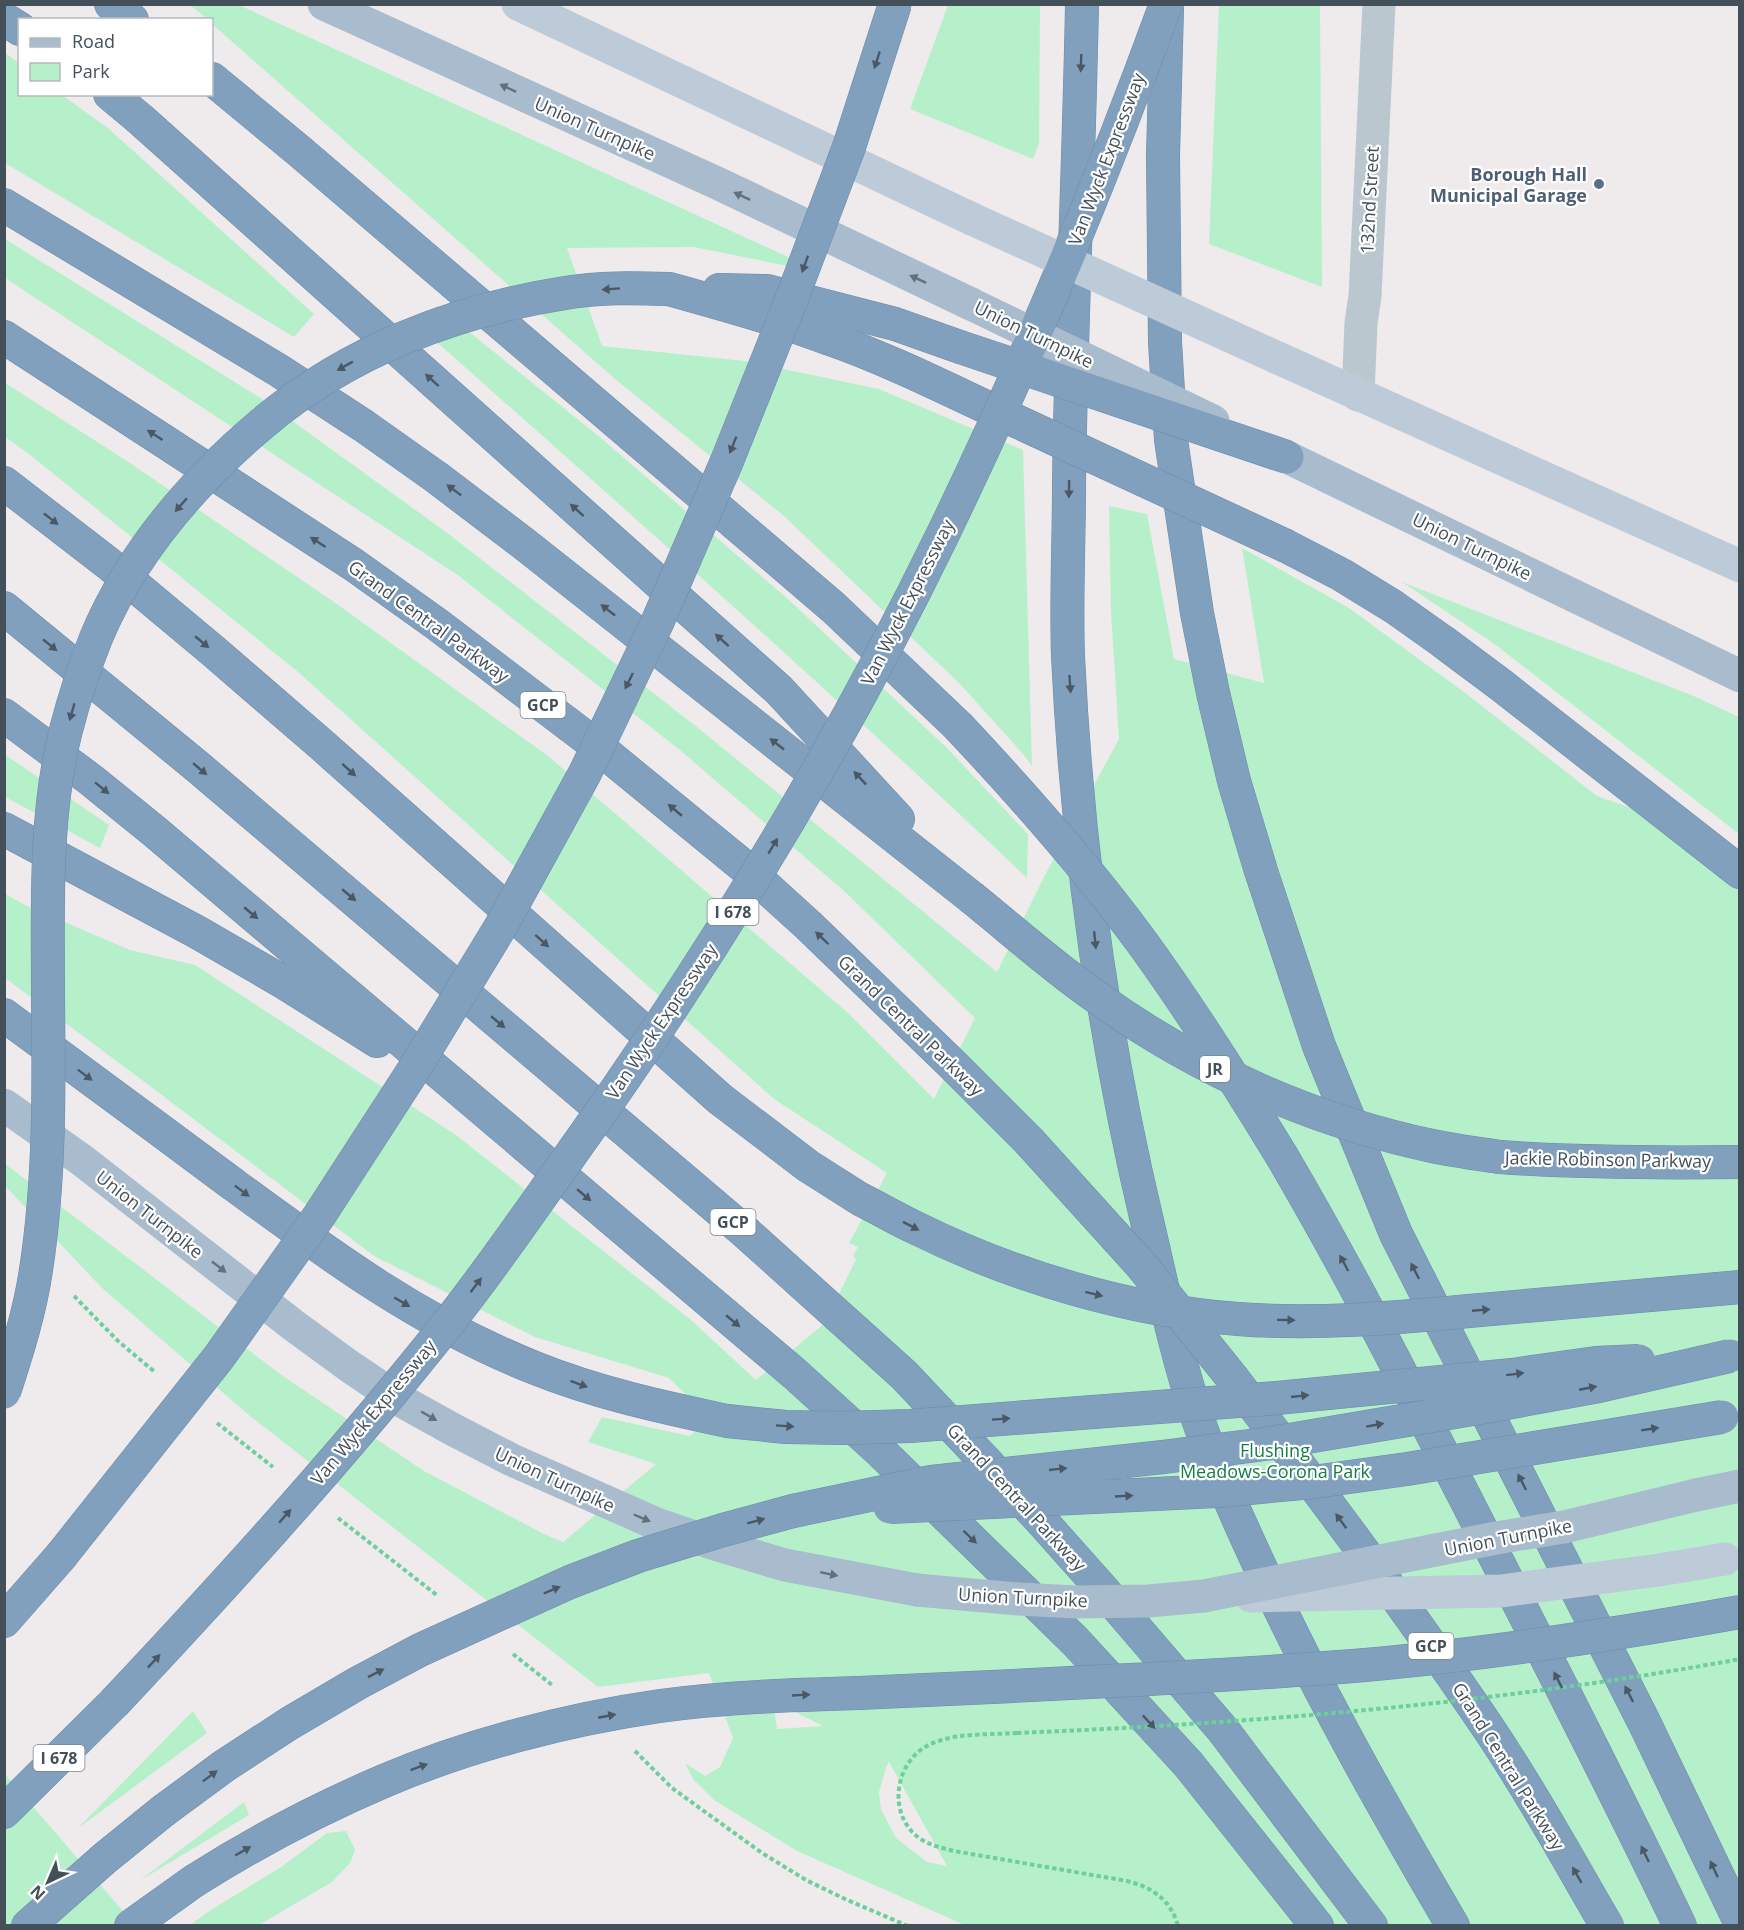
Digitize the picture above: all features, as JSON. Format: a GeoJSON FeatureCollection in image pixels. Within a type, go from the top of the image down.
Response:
{"type":"FeatureCollection","features":[{"type":"Feature","properties":{"kind":"highway"},"geometry":{"type":"LineString","coordinates":[[111,4],[129,18]]}},
{"type":"Feature","properties":{"kind":"highway"},"geometry":{"type":"LineString","coordinates":[[4,1621],[61,1556],[219,1357],[319,1216],[411,1074],[501,926],[585,773],[657,623],[732,450],[845,157],[895,4]]}},
{"type":"Feature","properties":{"kind":"highway"},"geometry":{"type":"LineString","coordinates":[[1082,4],[1069,402],[1068,653],[1080,814],[1097,963],[1131,1155],[1182,1364],[1198,1418],[1219,1475],[1288,1626],[1356,1757],[1453,1926]]}},
{"type":"Feature","properties":{"kind":"highway"},"geometry":{"type":"LineString","coordinates":[[1167,4],[1163,156],[1165,342],[1171,440],[1195,602],[1234,781],[1319,1046],[1396,1234],[1644,1722],[1740,1922]]}},
{"type":"Feature","properties":{"kind":"highway","name":"Van Wyck Expressway"},"geometry":{"type":"LineString","coordinates":[[4,1812],[114,1704],[269,1534],[431,1345],[593,1123],[739,903],[813,778],[878,660],[941,538],[1058,282],[1167,4]]}},
{"type":"Feature","properties":{"kind":"highway"},"geometry":{"type":"LineString","coordinates":[[4,19],[18,28]]}},
{"type":"Feature","properties":{"kind":"highway"},"geometry":{"type":"LineString","coordinates":[[213,80],[801,579],[892,662],[958,726],[1047,825],[1140,941],[1197,1022],[1283,1158],[1331,1240],[1395,1360],[1583,1728],[1680,1926]]}},
{"type":"Feature","properties":{"kind":"highway"},"geometry":{"type":"LineString","coordinates":[[112,96],[779,690],[971,897]]}},
{"type":"Feature","properties":{"kind":"highway"},"geometry":{"type":"LineString","coordinates":[[4,205],[278,370],[364,426],[436,477],[971,897]]}},
{"type":"Feature","properties":{"kind":"highway"},"geometry":{"type":"LineString","coordinates":[[4,1392],[36,1274],[43,1222],[49,1104],[48,903],[56,783],[66,732],[96,638],[139,560],[166,522],[198,484],[238,444],[279,409],[316,383],[370,352],[435,325],[500,305],[568,292],[621,288],[766,291],[895,324],[1287,457]]}},
{"type":"Feature","properties":{"kind":"highway"},"geometry":{"type":"LineString","coordinates":[[669,289],[745,310],[832,339],[924,378],[1286,546],[1342,575],[1394,607],[1501,685],[1740,872]]}},
{"type":"Feature","properties":{"kind":"highway","name":"Grand Central Parkway"},"geometry":{"type":"LineString","coordinates":[[4,337],[354,565],[438,625],[593,743],[742,865],[875,988],[1029,1141],[1142,1266],[1234,1380],[1383,1579],[1488,1728],[1536,1804],[1607,1926]]}},
{"type":"Feature","properties":{"kind":"highway"},"geometry":{"type":"LineString","coordinates":[[4,483],[109,564],[212,650],[720,1100],[808,1166],[860,1198],[927,1234],[1033,1276],[1091,1294],[1162,1308],[1238,1319],[1399,1317],[1729,1288]]}},
{"type":"Feature","properties":{"kind":"highway","name":"Grand Central Parkway"},"geometry":{"type":"LineString","coordinates":[[4,608],[199,768],[744,1231],[904,1375],[1038,1517],[1208,1712],[1281,1804],[1371,1926]]}},
{"type":"Feature","properties":{"kind":"highway"},"geometry":{"type":"LineString","coordinates":[[4,715],[91,780],[154,831],[795,1374],[882,1453],[1075,1641],[1189,1765],[1317,1926]]}},
{"type":"Feature","properties":{"kind":"highway"},"geometry":{"type":"LineString","coordinates":[[4,829],[197,932],[285,983],[492,1116]]}},
{"type":"Feature","properties":{"kind":"highway","name":"Jackie Robinson Parkway"},"geometry":{"type":"LineString","coordinates":[[971,897],[1095,996],[1144,1029],[1202,1063],[1323,1115],[1436,1147],[1500,1157],[1562,1162],[1740,1162]]}},
{"type":"Feature","properties":{"kind":"highway"},"geometry":{"type":"LineString","coordinates":[[4,1015],[315,1245],[370,1283],[422,1313],[475,1342],[535,1368],[601,1392],[727,1421],[786,1427],[910,1426],[1277,1398],[1512,1375],[1596,1363],[1735,1355]]}},
{"type":"Feature","properties":{"kind":"highway"},"geometry":{"type":"LineString","coordinates":[[28,1926],[163,1811],[224,1766],[290,1723],[357,1683],[420,1650],[540,1595],[638,1556],[793,1511],[932,1482],[1265,1444],[1599,1386],[1735,1355]]}},
{"type":"Feature","properties":{"kind":"highway"},"geometry":{"type":"LineString","coordinates":[[793,1511],[1148,1495],[1301,1483],[1419,1467],[1731,1416]]}},
{"type":"Feature","properties":{"kind":"highway"},"geometry":{"type":"LineString","coordinates":[[131,1926],[194,1881],[244,1850],[385,1780],[444,1758],[494,1743],[549,1728],[649,1708],[719,1700],[1061,1684],[1354,1665],[1527,1646],[1740,1612]]}},
{"type":"Feature","properties":{"kind":"main road","name":"Union Turnpike"},"geometry":{"type":"LineString","coordinates":[[324,4],[717,183],[1740,676]]}},
{"type":"Feature","properties":{"kind":"main road"},"geometry":{"type":"LineString","coordinates":[[518,4],[972,219],[1740,566]]}},
{"type":"Feature","properties":{"kind":"main road","name":"Union Turnpike"},"geometry":{"type":"LineString","coordinates":[[4,1105],[83,1161],[293,1325],[398,1399],[512,1460],[659,1525],[785,1565],[917,1590],[1076,1602],[1148,1601],[1204,1596],[1501,1591],[1732,1558]]}},
{"type":"Feature","properties":{"kind":"main road","name":"Union Turnpike"},"geometry":{"type":"LineString","coordinates":[[1204,1596],[1496,1538],[1564,1527],[1740,1486]]}},
{"type":"Feature","properties":{"kind":"street","name":"132nd Street"},"geometry":{"type":"LineString","coordinates":[[1358,395],[1379,4]]}},
{"type":"Feature","properties":{"kind":"path"},"geometry":{"type":"LineString","coordinates":[[1017,1733],[957,1737],[939,1741],[915,1755],[905,1766],[899,1781],[898,1797],[908,1826],[918,1837],[932,1845],[954,1851],[1127,1881],[1144,1886],[1157,1893],[1169,1905],[1178,1926]]}},
{"type":"Feature","properties":{"kind":"path"},"geometry":{"type":"LineString","coordinates":[[629,1744],[672,1788],[762,1853],[816,1885],[908,1926]]}},
{"type":"Feature","properties":{"kind":"green space"},"geometry":{"type":"Polygon","coordinates":[[[190,5],[239,5],[823,273],[694,247],[567,248],[602,346],[745,361],[879,389],[1023,450],[1032,766],[959,683],[784,516],[615,379],[213,25],[213,18],[206,18],[190,5]]]}},
{"type":"Feature","properties":{"kind":"green space"},"geometry":{"type":"Polygon","coordinates":[[[948,5],[1040,5],[1039,143],[1033,159],[910,109],[948,5]]]}},
{"type":"Feature","properties":{"kind":"green space"},"geometry":{"type":"Polygon","coordinates":[[[1219,5],[1320,5],[1322,287],[1209,244],[1219,5]]]}},
{"type":"Feature","properties":{"kind":"green space"},"geometry":{"type":"Polygon","coordinates":[[[5,53],[18,62],[18,96],[63,96],[108,128],[314,314],[294,337],[5,163],[5,53]]]}},
{"type":"Feature","properties":{"kind":"green space","name":"Flushing Meadows-Corona Park"},"geometry":{"type":"Polygon","coordinates":[[[5,239],[262,399],[450,535],[697,727],[997,972],[1046,873],[1119,739],[1111,612],[1109,506],[1147,514],[1174,659],[1264,683],[1242,548],[1349,608],[1464,692],[1597,796],[1651,815],[1739,868],[1739,1925],[967,1926],[797,1851],[714,1800],[693,1779],[685,1763],[705,1776],[720,1767],[733,1738],[709,1673],[598,1687],[250,1416],[102,1288],[5,1186],[4,1163],[280,1374],[424,1471],[563,1542],[656,1464],[588,1442],[602,1417],[690,1436],[710,1419],[669,1378],[535,1337],[374,1256],[5,978],[5,894],[27,906],[130,950],[195,965],[456,1135],[691,1320],[756,1380],[825,1323],[856,1259],[853,1256],[858,1247],[849,1243],[887,1173],[774,1099],[298,672],[5,437],[5,383],[124,459],[334,602],[548,756],[847,1012],[934,1099],[975,1018],[843,890],[681,751],[459,576],[5,278],[5,239]],[[773,1701],[777,1729],[823,1726],[773,1701]],[[889,1762],[879,1792],[881,1809],[896,1838],[927,1862],[947,1866],[889,1762]]]}},
{"type":"Feature","properties":{"kind":"green space"},"geometry":{"type":"Polygon","coordinates":[[[437,306],[601,438],[789,600],[947,748],[1028,834],[1027,878],[799,666],[413,321],[437,306]]]}},
{"type":"Feature","properties":{"kind":"green space"},"geometry":{"type":"Polygon","coordinates":[[[1402,582],[1696,697],[1739,717],[1739,834],[1493,643],[1402,582]]]}},
{"type":"Feature","properties":{"kind":"green space"},"geometry":{"type":"Polygon","coordinates":[[[4,754],[109,825],[100,848],[5,797],[4,754]]]}},
{"type":"Feature","properties":{"kind":"green space"},"geometry":{"type":"Polygon","coordinates":[[[193,1711],[207,1733],[77,1829],[193,1711]]]}},
{"type":"Feature","properties":{"kind":"green space"},"geometry":{"type":"Polygon","coordinates":[[[4,1773],[135,1925],[5,1925],[4,1773]]]}},
{"type":"Feature","properties":{"kind":"green space"},"geometry":{"type":"Polygon","coordinates":[[[244,1802],[249,1815],[139,1881],[244,1802]]]}},
{"type":"Feature","properties":{"kind":"green space"},"geometry":{"type":"Polygon","coordinates":[[[346,1831],[355,1850],[350,1863],[332,1882],[259,1925],[190,1925],[281,1867],[327,1833],[346,1831]]]}},
{"type":"Feature","properties":{"kind":"place","name":"Borough Hall Municipal Garage"},"geometry":{"type":"Point","coordinates":[1599,184]}}]}
